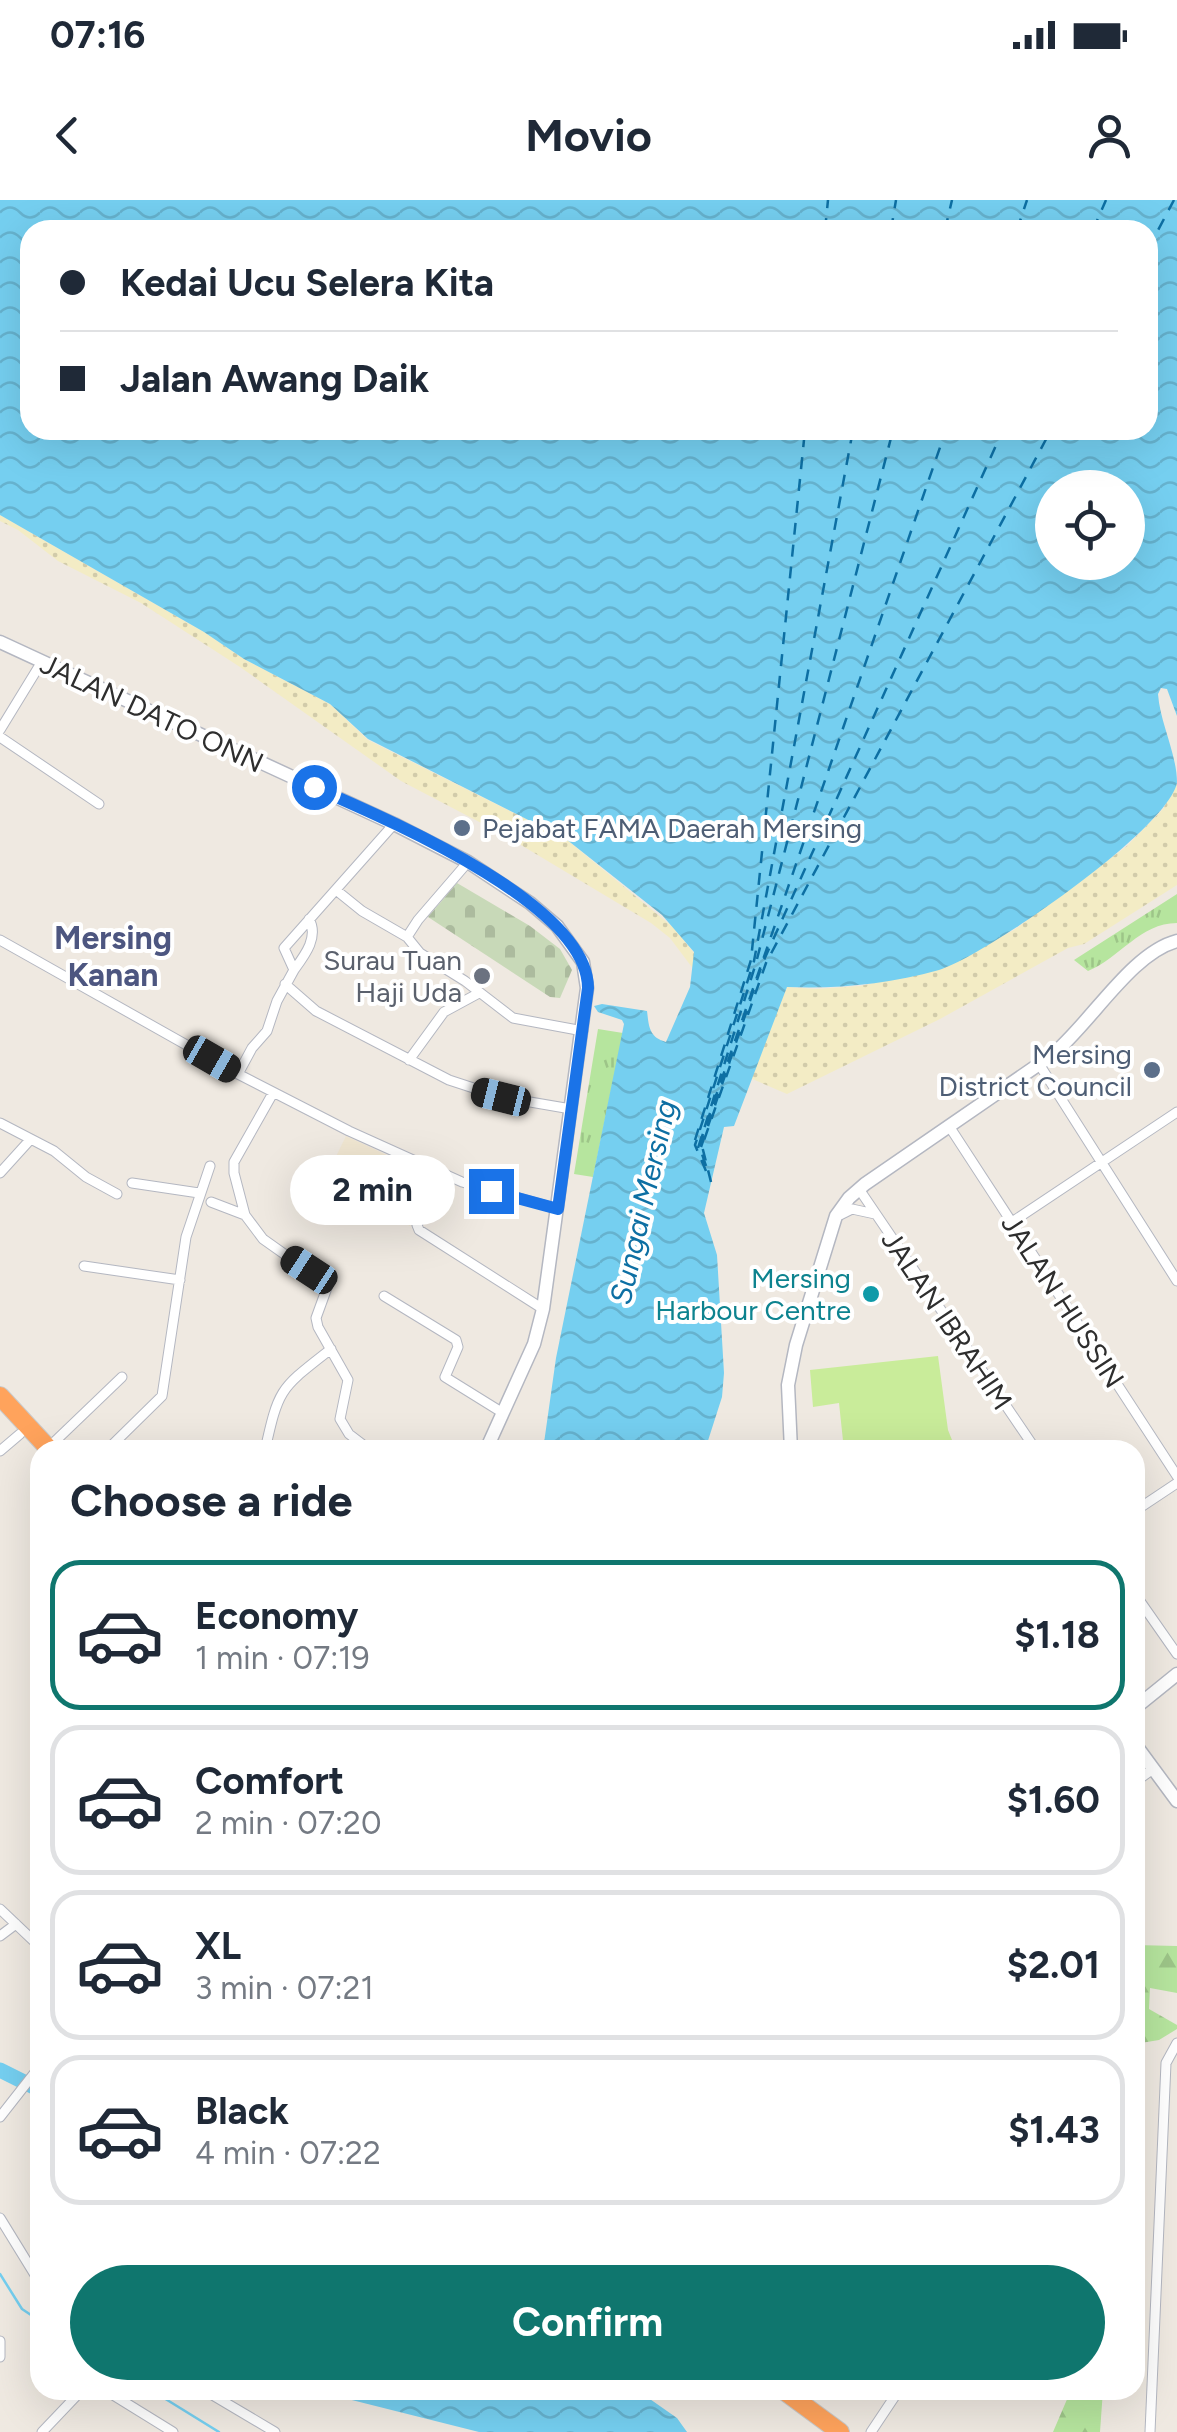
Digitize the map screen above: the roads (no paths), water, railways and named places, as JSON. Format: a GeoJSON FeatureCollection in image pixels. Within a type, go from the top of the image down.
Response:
{"type":"FeatureCollection","features":[{"type":"Feature","properties":{"kind":"highway"},"geometry":{"type":"LineString","coordinates":[[0,1396],[37,1440]]}},
{"type":"Feature","properties":{"kind":"highway"},"geometry":{"type":"LineString","coordinates":[[0,1412],[7,1443]]}},
{"type":"Feature","properties":{"kind":"highway"},"geometry":{"type":"LineString","coordinates":[[779,2400],[822,2432]]}},
{"type":"Feature","properties":{"kind":"highway"},"geometry":{"type":"LineString","coordinates":[[796,2400],[840,2432]]}},
{"type":"Feature","properties":{"kind":"main road","name":"JALAN DATO ONN"},"geometry":{"type":"LineString","coordinates":[[0,642],[468,862],[543,914],[578,952],[588,976],[583,1031],[543,1309],[534,1344],[491,1440]]}},
{"type":"Feature","properties":{"kind":"main road"},"geometry":{"type":"LineString","coordinates":[[791,1440],[788,1385],[792,1364],[836,1216],[859,1189],[1079,1032],[1142,958],[1177,941]]}},
{"type":"Feature","properties":{"kind":"main road"},"geometry":{"type":"LineString","coordinates":[[1145,1700],[1177,1674]]}},
{"type":"Feature","properties":{"kind":"main road"},"geometry":{"type":"LineString","coordinates":[[1145,1757],[1177,1800]]}},
{"type":"Feature","properties":{"kind":"street"},"geometry":{"type":"LineString","coordinates":[[41,663],[0,733],[99,804]]}},
{"type":"Feature","properties":{"kind":"street"},"geometry":{"type":"LineString","coordinates":[[294,970],[284,948],[394,824]]}},
{"type":"Feature","properties":{"kind":"street"},"geometry":{"type":"LineString","coordinates":[[407,936],[468,862]]}},
{"type":"Feature","properties":{"kind":"street"},"geometry":{"type":"LineString","coordinates":[[336,890],[362,912],[407,936],[420,953],[518,1020],[583,1031]]}},
{"type":"Feature","properties":{"kind":"street"},"geometry":{"type":"LineString","coordinates":[[238,1074],[252,1048],[268,1031],[285,984],[312,940],[308,919]]}},
{"type":"Feature","properties":{"kind":"street"},"geometry":{"type":"LineString","coordinates":[[0,940],[273,1093],[440,1174],[558,1209]]}},
{"type":"Feature","properties":{"kind":"street"},"geometry":{"type":"LineString","coordinates":[[285,984],[316,1010],[408,1060],[476,1091],[572,1110]]}},
{"type":"Feature","properties":{"kind":"street"},"geometry":{"type":"LineString","coordinates":[[408,1060],[444,1012],[479,993]]}},
{"type":"Feature","properties":{"kind":"street"},"geometry":{"type":"LineString","coordinates":[[1038,1064],[1177,1282]]}},
{"type":"Feature","properties":{"kind":"street"},"geometry":{"type":"LineString","coordinates":[[273,1093],[233,1167],[246,1215],[263,1239],[328,1285],[316,1318],[348,1380],[341,1423],[359,1440]]}},
{"type":"Feature","properties":{"kind":"street"},"geometry":{"type":"LineString","coordinates":[[1012,1222],[1177,1112]]}},
{"type":"Feature","properties":{"kind":"street"},"geometry":{"type":"LineString","coordinates":[[0,1123],[54,1152],[86,1177],[117,1194]]}},
{"type":"Feature","properties":{"kind":"street","name":"JALAN HUSSIN"},"geometry":{"type":"LineString","coordinates":[[949,1126],[1177,1476]]}},
{"type":"Feature","properties":{"kind":"street"},"geometry":{"type":"LineString","coordinates":[[0,1172],[29,1141]]}},
{"type":"Feature","properties":{"kind":"street"},"geometry":{"type":"LineString","coordinates":[[117,1440],[162,1396],[186,1234],[210,1166]]}},
{"type":"Feature","properties":{"kind":"street"},"geometry":{"type":"LineString","coordinates":[[440,1174],[417,1225],[419,1230],[543,1309]]}},
{"type":"Feature","properties":{"kind":"street"},"geometry":{"type":"LineString","coordinates":[[132,1183],[199,1194]]}},
{"type":"Feature","properties":{"kind":"street","name":"JALAN IBRAHIM"},"geometry":{"type":"LineString","coordinates":[[859,1189],[1029,1440]]}},
{"type":"Feature","properties":{"kind":"street"},"geometry":{"type":"LineString","coordinates":[[211,1202],[246,1215]]}},
{"type":"Feature","properties":{"kind":"street"},"geometry":{"type":"LineString","coordinates":[[836,1216],[852,1210],[875,1214]]}},
{"type":"Feature","properties":{"kind":"street"},"geometry":{"type":"LineString","coordinates":[[84,1266],[180,1280]]}},
{"type":"Feature","properties":{"kind":"street"},"geometry":{"type":"LineString","coordinates":[[384,1296],[456,1340],[458,1346],[445,1377],[504,1412]]}},
{"type":"Feature","properties":{"kind":"street"},"geometry":{"type":"LineString","coordinates":[[267,1440],[278,1397],[289,1382],[331,1349]]}},
{"type":"Feature","properties":{"kind":"street"},"geometry":{"type":"LineString","coordinates":[[57,1440],[122,1378]]}},
{"type":"Feature","properties":{"kind":"street"},"geometry":{"type":"LineString","coordinates":[[1145,1504],[1177,1483]]}},
{"type":"Feature","properties":{"kind":"street"},"geometry":{"type":"LineString","coordinates":[[1145,1608],[1177,1654]]}},
{"type":"Feature","properties":{"kind":"street"},"geometry":{"type":"LineString","coordinates":[[1145,1775],[1154,1769]]}},
{"type":"Feature","properties":{"kind":"street"},"geometry":{"type":"LineString","coordinates":[[0,1909],[30,1937]]}},
{"type":"Feature","properties":{"kind":"street"},"geometry":{"type":"LineString","coordinates":[[0,1936],[16,1924]]}},
{"type":"Feature","properties":{"kind":"street"},"geometry":{"type":"LineString","coordinates":[[1150,2432],[1166,2063],[1177,2043]]}},
{"type":"Feature","properties":{"kind":"street"},"geometry":{"type":"LineString","coordinates":[[2,2114],[30,2079]]}},
{"type":"Feature","properties":{"kind":"street"},"geometry":{"type":"LineString","coordinates":[[0,2218],[30,2266]]}},
{"type":"Feature","properties":{"kind":"street"},"geometry":{"type":"LineString","coordinates":[[0,2341],[0,2357]]}},
{"type":"Feature","properties":{"kind":"street"},"geometry":{"type":"LineString","coordinates":[[42,2432],[72,2400]]}},
{"type":"Feature","properties":{"kind":"street"},"geometry":{"type":"LineString","coordinates":[[121,2400],[173,2432]]}},
{"type":"Feature","properties":{"kind":"street"},"geometry":{"type":"LineString","coordinates":[[221,2400],[276,2432]]}},
{"type":"Feature","properties":{"kind":"street"},"geometry":{"type":"LineString","coordinates":[[871,2432],[892,2400]]}},
{"type":"Feature","properties":{"kind":"water","name":"Sungai Mersing"},"geometry":{"type":"Polygon","coordinates":[[[0,200],[1177,200],[1177,716],[1167,689],[1161,688],[1158,694],[1177,783],[1166,804],[1109,859],[1032,917],[962,960],[939,970],[883,982],[787,987],[734,1126],[724,1127],[704,1213],[717,1255],[724,1373],[722,1397],[708,1440],[544,1440],[556,1358],[624,1024],[598,1012],[594,1006],[647,1011],[653,1034],[666,1042],[690,987],[694,952],[662,915],[566,839],[368,739],[330,704],[244,659],[0,515],[0,200]]]}},
{"type":"Feature","properties":{"kind":"water"},"geometry":{"type":"Polygon","coordinates":[[[352,2400],[651,2400],[677,2418],[687,2432],[479,2432],[352,2400]]]}},
{"type":"Feature","properties":{"kind":"waterway"},"geometry":{"type":"LineString","coordinates":[[0,2070],[30,2085]]}},
{"type":"Feature","properties":{"kind":"waterway"},"geometry":{"type":"LineString","coordinates":[[0,2274],[22,2309],[30,2314]]}},
{"type":"Feature","properties":{"kind":"waterway"},"geometry":{"type":"LineString","coordinates":[[167,2400],[219,2432]]}},
{"type":"Feature","properties":{"kind":"place","name":"Pejabat FAMA Daerah Mersing"},"geometry":{"type":"Point","coordinates":[462,828]}},
{"type":"Feature","properties":{"kind":"place","name":"Surau Tuan Haji Uda"},"geometry":{"type":"Point","coordinates":[482,976]}},
{"type":"Feature","properties":{"kind":"place","name":"Mersing District Council"},"geometry":{"type":"Point","coordinates":[1152,1070]}},
{"type":"Feature","properties":{"kind":"place","name":"Mersing Harbour Centre"},"geometry":{"type":"Point","coordinates":[871,1294]}},
{"type":"Feature","properties":{"kind":"district","name":"Mersing Kanan"},"geometry":{"type":"Point","coordinates":[113,956]}}]}
